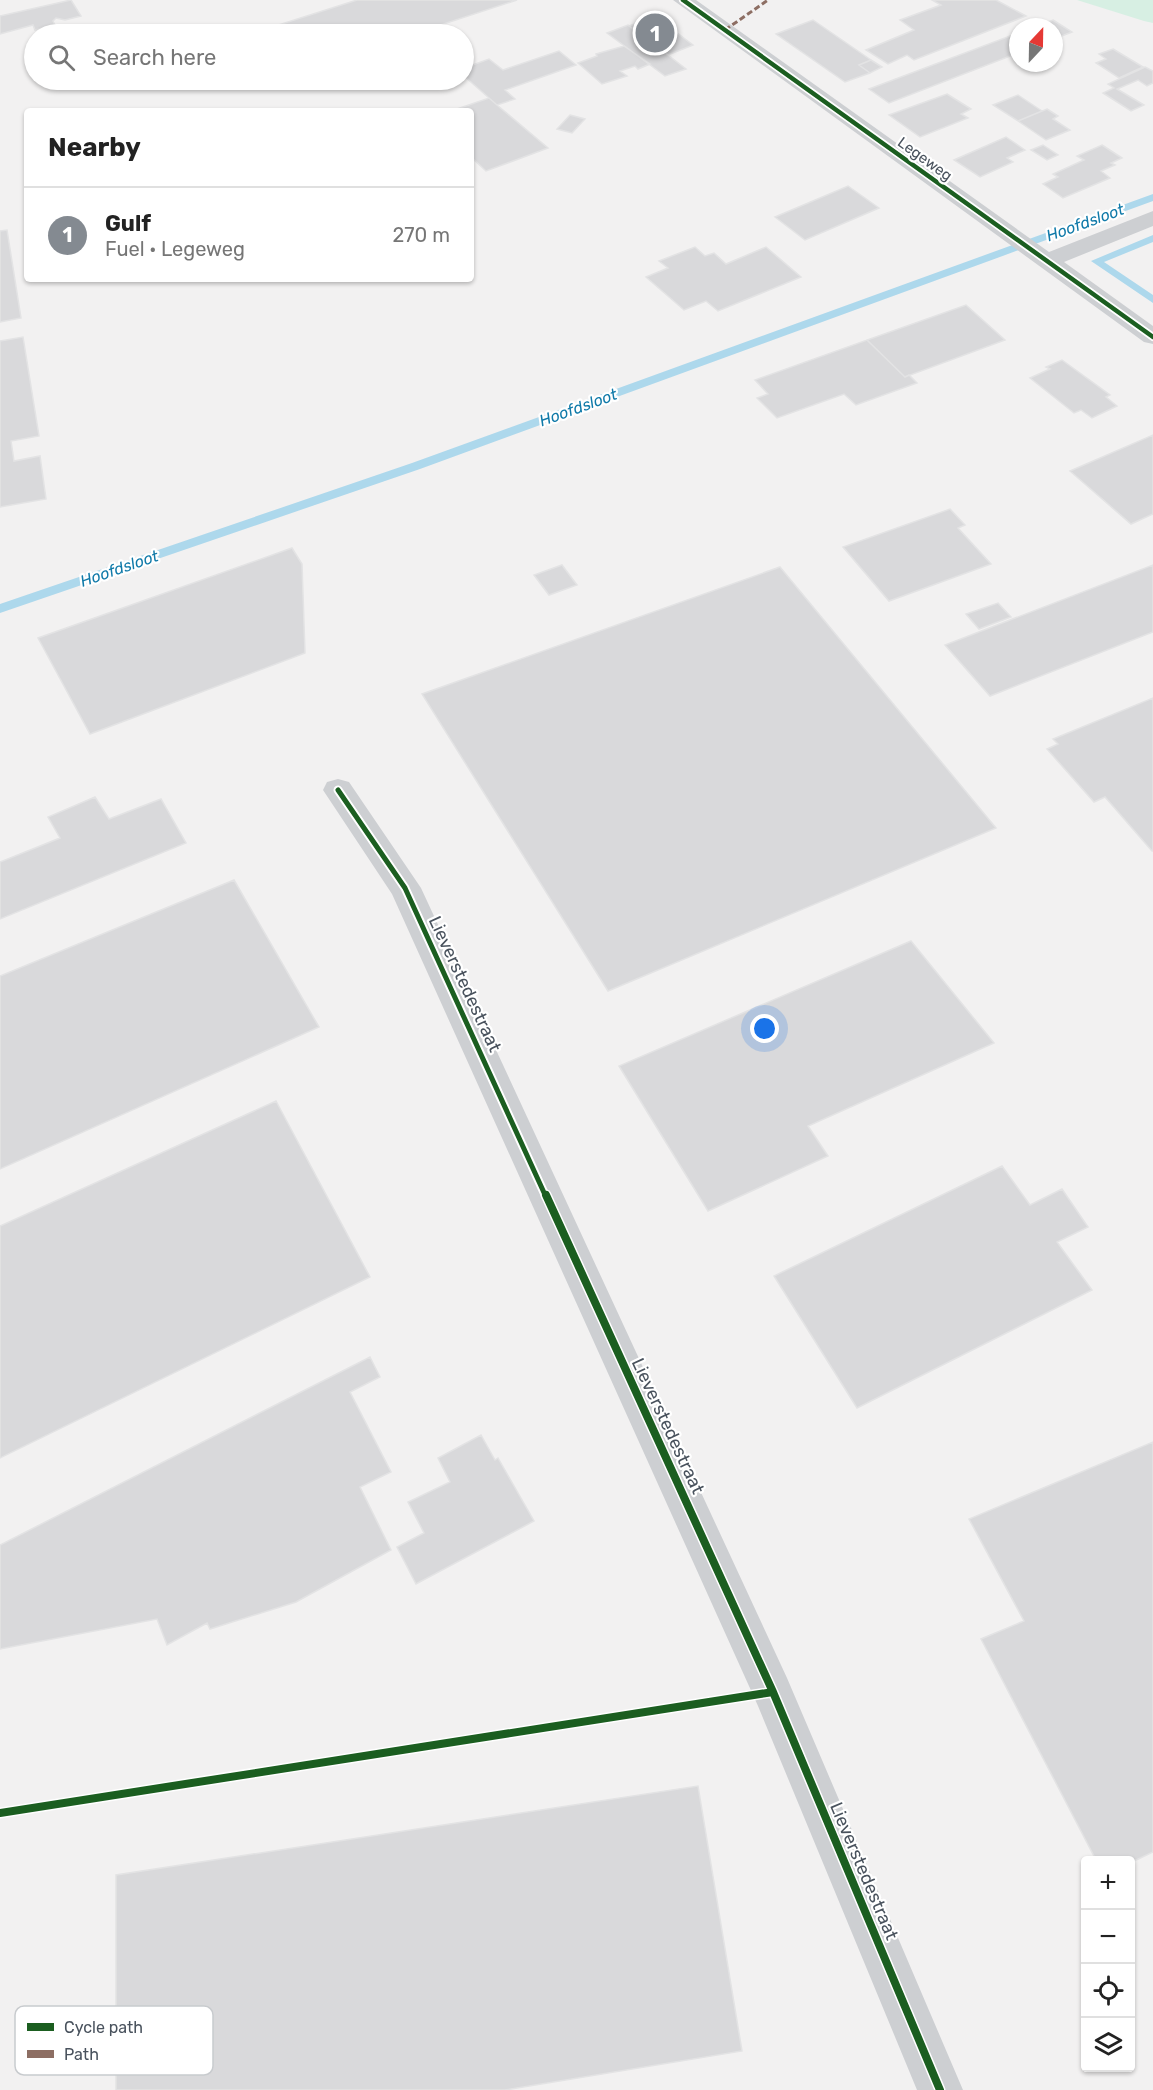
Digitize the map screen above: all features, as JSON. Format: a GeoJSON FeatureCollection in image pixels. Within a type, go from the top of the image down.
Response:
{"type":"FeatureCollection","features":[{"type":"Feature","properties":{"kind":"street","name":"Legeweg"},"geometry":{"type":"LineString","coordinates":[[683,0],[1153,337]]}},
{"type":"Feature","properties":{"kind":"street"},"geometry":{"type":"LineString","coordinates":[[1047,261],[1153,218]]}},
{"type":"Feature","properties":{"kind":"street","name":"Lieverstedestraat"},"geometry":{"type":"LineString","coordinates":[[338,789],[405,888],[772,1692],[940,2090]]}},
{"type":"Feature","properties":{"kind":"green space"},"geometry":{"type":"Polygon","coordinates":[[[1077,0],[1153,0],[1153,23],[1144,21],[1077,0]]]}},
{"type":"Feature","properties":{"kind":"building"},"geometry":{"type":"Polygon","coordinates":[[[71,0],[81,16],[65,20],[56,18],[53,21],[54,24],[24,24],[24,27],[0,34],[0,16],[71,0]]]}},
{"type":"Feature","properties":{"kind":"building"},"geometry":{"type":"Polygon","coordinates":[[[357,0],[517,0],[444,24],[281,24],[357,0]]]}},
{"type":"Feature","properties":{"kind":"building"},"geometry":{"type":"Polygon","coordinates":[[[932,0],[996,0],[1026,16],[1009,18],[1009,23],[914,60],[907,55],[888,64],[866,50],[914,30],[900,20],[941,5],[932,0]]]}},
{"type":"Feature","properties":{"kind":"building"},"geometry":{"type":"Polygon","coordinates":[[[655,16],[693,45],[668,55],[629,26],[655,16]]]}},
{"type":"Feature","properties":{"kind":"building"},"geometry":{"type":"Polygon","coordinates":[[[813,20],[871,60],[859,65],[870,73],[845,82],[776,34],[813,20]]]}},
{"type":"Feature","properties":{"kind":"building"},"geometry":{"type":"Polygon","coordinates":[[[628,25],[686,69],[665,76],[607,33],[628,25]]]}},
{"type":"Feature","properties":{"kind":"building"},"geometry":{"type":"Polygon","coordinates":[[[1063,26],[1072,32],[1063,36],[1063,26]]]}},
{"type":"Feature","properties":{"kind":"building"},"geometry":{"type":"Polygon","coordinates":[[[1009,36],[1009,56],[889,103],[869,89],[1009,36]]]}},
{"type":"Feature","properties":{"kind":"building"},"geometry":{"type":"Polygon","coordinates":[[[624,46],[650,64],[638,69],[635,66],[620,71],[627,76],[602,84],[578,63],[597,56],[596,54],[624,46]]]}},
{"type":"Feature","properties":{"kind":"building"},"geometry":{"type":"Polygon","coordinates":[[[1113,49],[1143,67],[1119,78],[1096,63],[1106,59],[1099,54],[1113,49]]]}},
{"type":"Feature","properties":{"kind":"building"},"geometry":{"type":"Polygon","coordinates":[[[559,51],[576,65],[505,90],[515,99],[497,105],[474,85],[474,64],[489,59],[503,70],[559,51]]]}},
{"type":"Feature","properties":{"kind":"building"},"geometry":{"type":"Polygon","coordinates":[[[871,60],[882,67],[870,73],[859,65],[871,60]]]}},
{"type":"Feature","properties":{"kind":"building"},"geometry":{"type":"Polygon","coordinates":[[[1145,67],[1153,71],[1153,83],[1147,86],[1138,80],[1117,89],[1144,105],[1131,111],[1103,93],[1114,88],[1108,84],[1145,67]]]}},
{"type":"Feature","properties":{"kind":"building"},"geometry":{"type":"Polygon","coordinates":[[[947,94],[971,109],[961,114],[968,118],[920,137],[889,115],[947,94]]]}},
{"type":"Feature","properties":{"kind":"building"},"geometry":{"type":"Polygon","coordinates":[[[1018,95],[1042,111],[1018,121],[993,105],[1018,95]]]}},
{"type":"Feature","properties":{"kind":"building"},"geometry":{"type":"Polygon","coordinates":[[[489,98],[548,148],[486,171],[474,160],[474,108],[460,108],[489,98]]]}},
{"type":"Feature","properties":{"kind":"building"},"geometry":{"type":"Polygon","coordinates":[[[1047,109],[1058,116],[1053,119],[1070,130],[1046,140],[1018,121],[1047,109]]]}},
{"type":"Feature","properties":{"kind":"building"},"geometry":{"type":"Polygon","coordinates":[[[570,115],[585,119],[572,133],[557,129],[570,115]]]}},
{"type":"Feature","properties":{"kind":"building"},"geometry":{"type":"Polygon","coordinates":[[[1006,137],[1025,150],[1007,158],[1013,162],[980,177],[954,160],[1006,137]]]}},
{"type":"Feature","properties":{"kind":"building"},"geometry":{"type":"Polygon","coordinates":[[[1043,145],[1058,155],[1047,160],[1031,150],[1043,145]]]}},
{"type":"Feature","properties":{"kind":"building"},"geometry":{"type":"Polygon","coordinates":[[[1102,145],[1122,158],[1111,163],[1115,165],[1101,171],[1110,178],[1063,198],[1043,184],[1058,177],[1053,174],[1084,160],[1077,156],[1102,145]]]}},
{"type":"Feature","properties":{"kind":"building"},"geometry":{"type":"Polygon","coordinates":[[[848,186],[879,208],[805,240],[775,217],[848,186]]]}},
{"type":"Feature","properties":{"kind":"building"},"geometry":{"type":"Polygon","coordinates":[[[7,230],[21,318],[0,322],[0,231],[7,230]]]}},
{"type":"Feature","properties":{"kind":"building"},"geometry":{"type":"Polygon","coordinates":[[[695,247],[705,256],[714,253],[726,264],[766,247],[801,277],[718,311],[706,301],[684,310],[646,277],[668,268],[659,261],[695,247]]]}},
{"type":"Feature","properties":{"kind":"building"},"geometry":{"type":"Polygon","coordinates":[[[966,305],[1005,340],[905,377],[867,340],[966,305]]]}},
{"type":"Feature","properties":{"kind":"building"},"geometry":{"type":"Polygon","coordinates":[[[23,337],[39,436],[11,441],[14,461],[40,456],[46,499],[0,507],[0,341],[23,337]]]}},
{"type":"Feature","properties":{"kind":"building"},"geometry":{"type":"Polygon","coordinates":[[[867,340],[905,377],[909,375],[917,383],[856,405],[844,394],[777,418],[757,398],[768,394],[755,380],[867,340]]]}},
{"type":"Feature","properties":{"kind":"building"},"geometry":{"type":"Polygon","coordinates":[[[1062,360],[1110,395],[1106,397],[1117,406],[1092,418],[1081,410],[1074,413],[1030,378],[1050,369],[1046,367],[1062,360]]]}},
{"type":"Feature","properties":{"kind":"building"},"geometry":{"type":"Polygon","coordinates":[[[1153,435],[1153,514],[1131,524],[1070,471],[1153,435]]]}},
{"type":"Feature","properties":{"kind":"building"},"geometry":{"type":"Polygon","coordinates":[[[950,509],[965,525],[958,528],[991,564],[889,601],[843,547],[950,509]]]}},
{"type":"Feature","properties":{"kind":"building"},"geometry":{"type":"Polygon","coordinates":[[[292,548],[302,564],[305,653],[90,734],[38,638],[292,548]]]}},
{"type":"Feature","properties":{"kind":"building"},"geometry":{"type":"Polygon","coordinates":[[[562,565],[577,585],[549,595],[534,575],[562,565]]]}},
{"type":"Feature","properties":{"kind":"building"},"geometry":{"type":"Polygon","coordinates":[[[1153,565],[1153,632],[990,696],[945,645],[1153,565]]]}},
{"type":"Feature","properties":{"kind":"building"},"geometry":{"type":"Polygon","coordinates":[[[780,567],[996,828],[608,991],[422,694],[780,567]]]}},
{"type":"Feature","properties":{"kind":"building"},"geometry":{"type":"Polygon","coordinates":[[[998,603],[1011,617],[979,629],[966,614],[998,603]]]}},
{"type":"Feature","properties":{"kind":"building"},"geometry":{"type":"Polygon","coordinates":[[[1153,698],[1152,851],[1105,797],[1094,802],[1047,749],[1058,744],[1053,739],[1153,698]]]}},
{"type":"Feature","properties":{"kind":"building"},"geometry":{"type":"Polygon","coordinates":[[[95,797],[109,819],[161,799],[186,843],[0,919],[0,862],[60,838],[48,817],[95,797]]]}},
{"type":"Feature","properties":{"kind":"building"},"geometry":{"type":"Polygon","coordinates":[[[234,880],[319,1027],[0,1169],[0,976],[234,880]]]}},
{"type":"Feature","properties":{"kind":"building"},"geometry":{"type":"Polygon","coordinates":[[[911,941],[994,1043],[808,1126],[828,1156],[708,1211],[619,1066],[911,941]]]}},
{"type":"Feature","properties":{"kind":"building"},"geometry":{"type":"Polygon","coordinates":[[[276,1101],[370,1277],[0,1458],[0,1226],[276,1101]]]}},
{"type":"Feature","properties":{"kind":"building"},"geometry":{"type":"Polygon","coordinates":[[[1002,1166],[1030,1205],[1062,1189],[1088,1227],[1057,1242],[1092,1290],[857,1408],[774,1276],[1002,1166]]]}},
{"type":"Feature","properties":{"kind":"building"},"geometry":{"type":"Polygon","coordinates":[[[370,1357],[380,1377],[350,1392],[391,1472],[360,1487],[391,1550],[296,1602],[210,1629],[207,1623],[167,1645],[157,1619],[0,1649],[0,1545],[370,1357]]]}},
{"type":"Feature","properties":{"kind":"building"},"geometry":{"type":"Polygon","coordinates":[[[481,1435],[495,1460],[498,1458],[534,1521],[416,1584],[397,1547],[424,1533],[408,1502],[450,1482],[438,1458],[481,1435]]]}},
{"type":"Feature","properties":{"kind":"building"},"geometry":{"type":"Polygon","coordinates":[[[1153,1442],[1153,1852],[1135,1861],[1135,1856],[1094,1856],[981,1639],[1024,1621],[969,1519],[1153,1442]]]}},
{"type":"Feature","properties":{"kind":"building"},"geometry":{"type":"Polygon","coordinates":[[[698,1786],[742,2051],[505,2090],[116,2090],[116,2075],[213,2075],[213,2006],[116,2006],[116,1875],[698,1786]]]}},
{"type":"Feature","properties":{"kind":"waterway","name":"Hoofdsloot"},"geometry":{"type":"LineString","coordinates":[[0,609],[416,466],[1153,197]]}},
{"type":"Feature","properties":{"kind":"waterway"},"geometry":{"type":"LineString","coordinates":[[1153,238],[1096,261],[1153,300]]}},
{"type":"Feature","properties":{"kind":"marked path"},"geometry":{"type":"LineString","coordinates":[[725,30],[768,0]]}},
{"type":"Feature","properties":{"kind":"cycle path"},"geometry":{"type":"LineString","coordinates":[[683,0],[1153,337]]}},
{"type":"Feature","properties":{"kind":"cycle path"},"geometry":{"type":"LineString","coordinates":[[338,790],[405,888],[773,1692],[940,2090]]}},
{"type":"Feature","properties":{"kind":"cycle path"},"geometry":{"type":"LineString","coordinates":[[0,1813],[773,1692]]}},
{"type":"Feature","properties":{"kind":"place","name":"Gulf"},"geometry":{"type":"Point","coordinates":[655,33]}}]}
